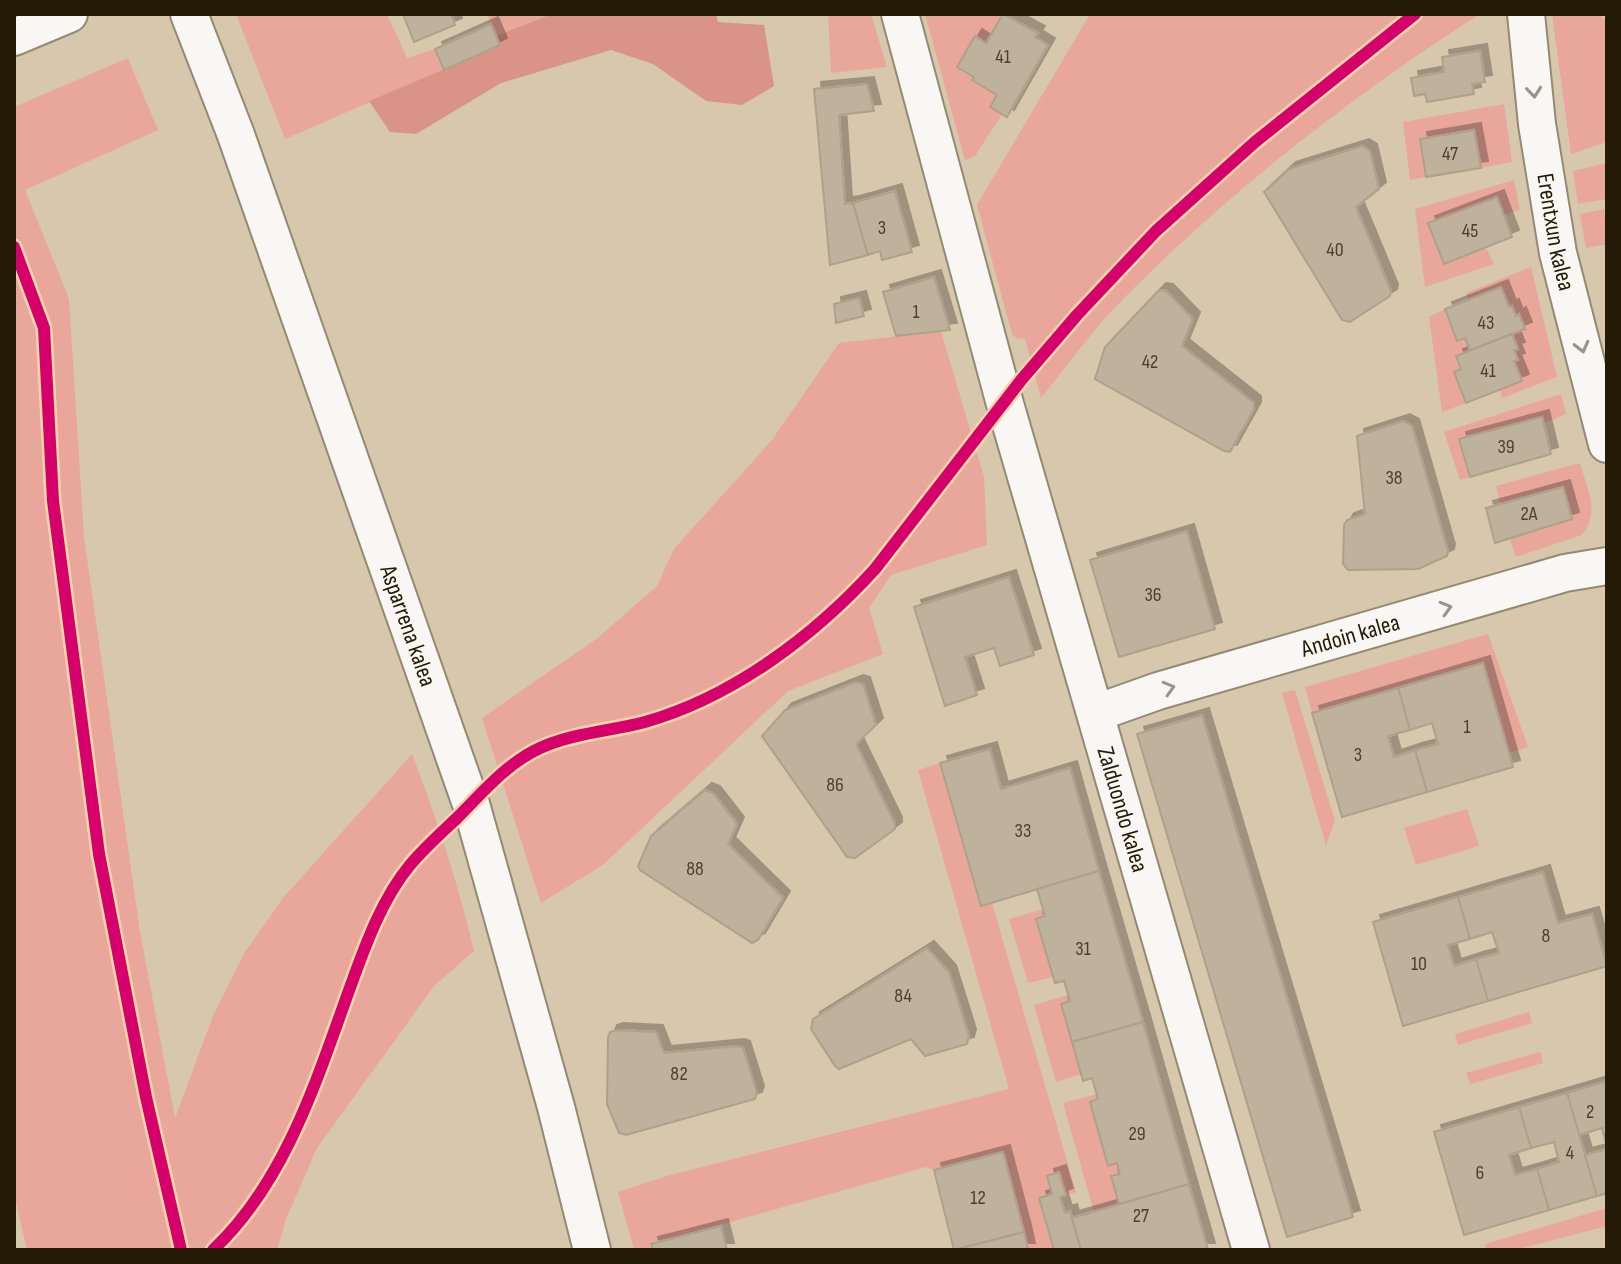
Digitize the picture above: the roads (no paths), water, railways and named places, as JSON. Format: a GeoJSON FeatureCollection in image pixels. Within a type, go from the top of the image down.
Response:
{"type":"FeatureCollection","features":[{"type":"Feature","properties":{"kind":"street"},"geometry":{"type":"LineString","coordinates":[[14,37],[69,14]]}},
{"type":"Feature","properties":{"kind":"street","name":"Asparrena kalea"},"geometry":{"type":"LineString","coordinates":[[189,14],[236,135],[471,804],[556,1107],[592,1250]]}},
{"type":"Feature","properties":{"kind":"street","name":"Zalduondo kalea"},"geometry":{"type":"LineString","coordinates":[[900,14],[1009,418],[1251,1250]]}},
{"type":"Feature","properties":{"kind":"street","name":"Erentxun kalea"},"geometry":{"type":"LineString","coordinates":[[1526,14],[1537,124],[1558,253],[1607,444]]}},
{"type":"Feature","properties":{"kind":"street","name":"Andoin kalea"},"geometry":{"type":"LineString","coordinates":[[1096,713],[1158,691],[1565,573],[1607,566]]}}]}
